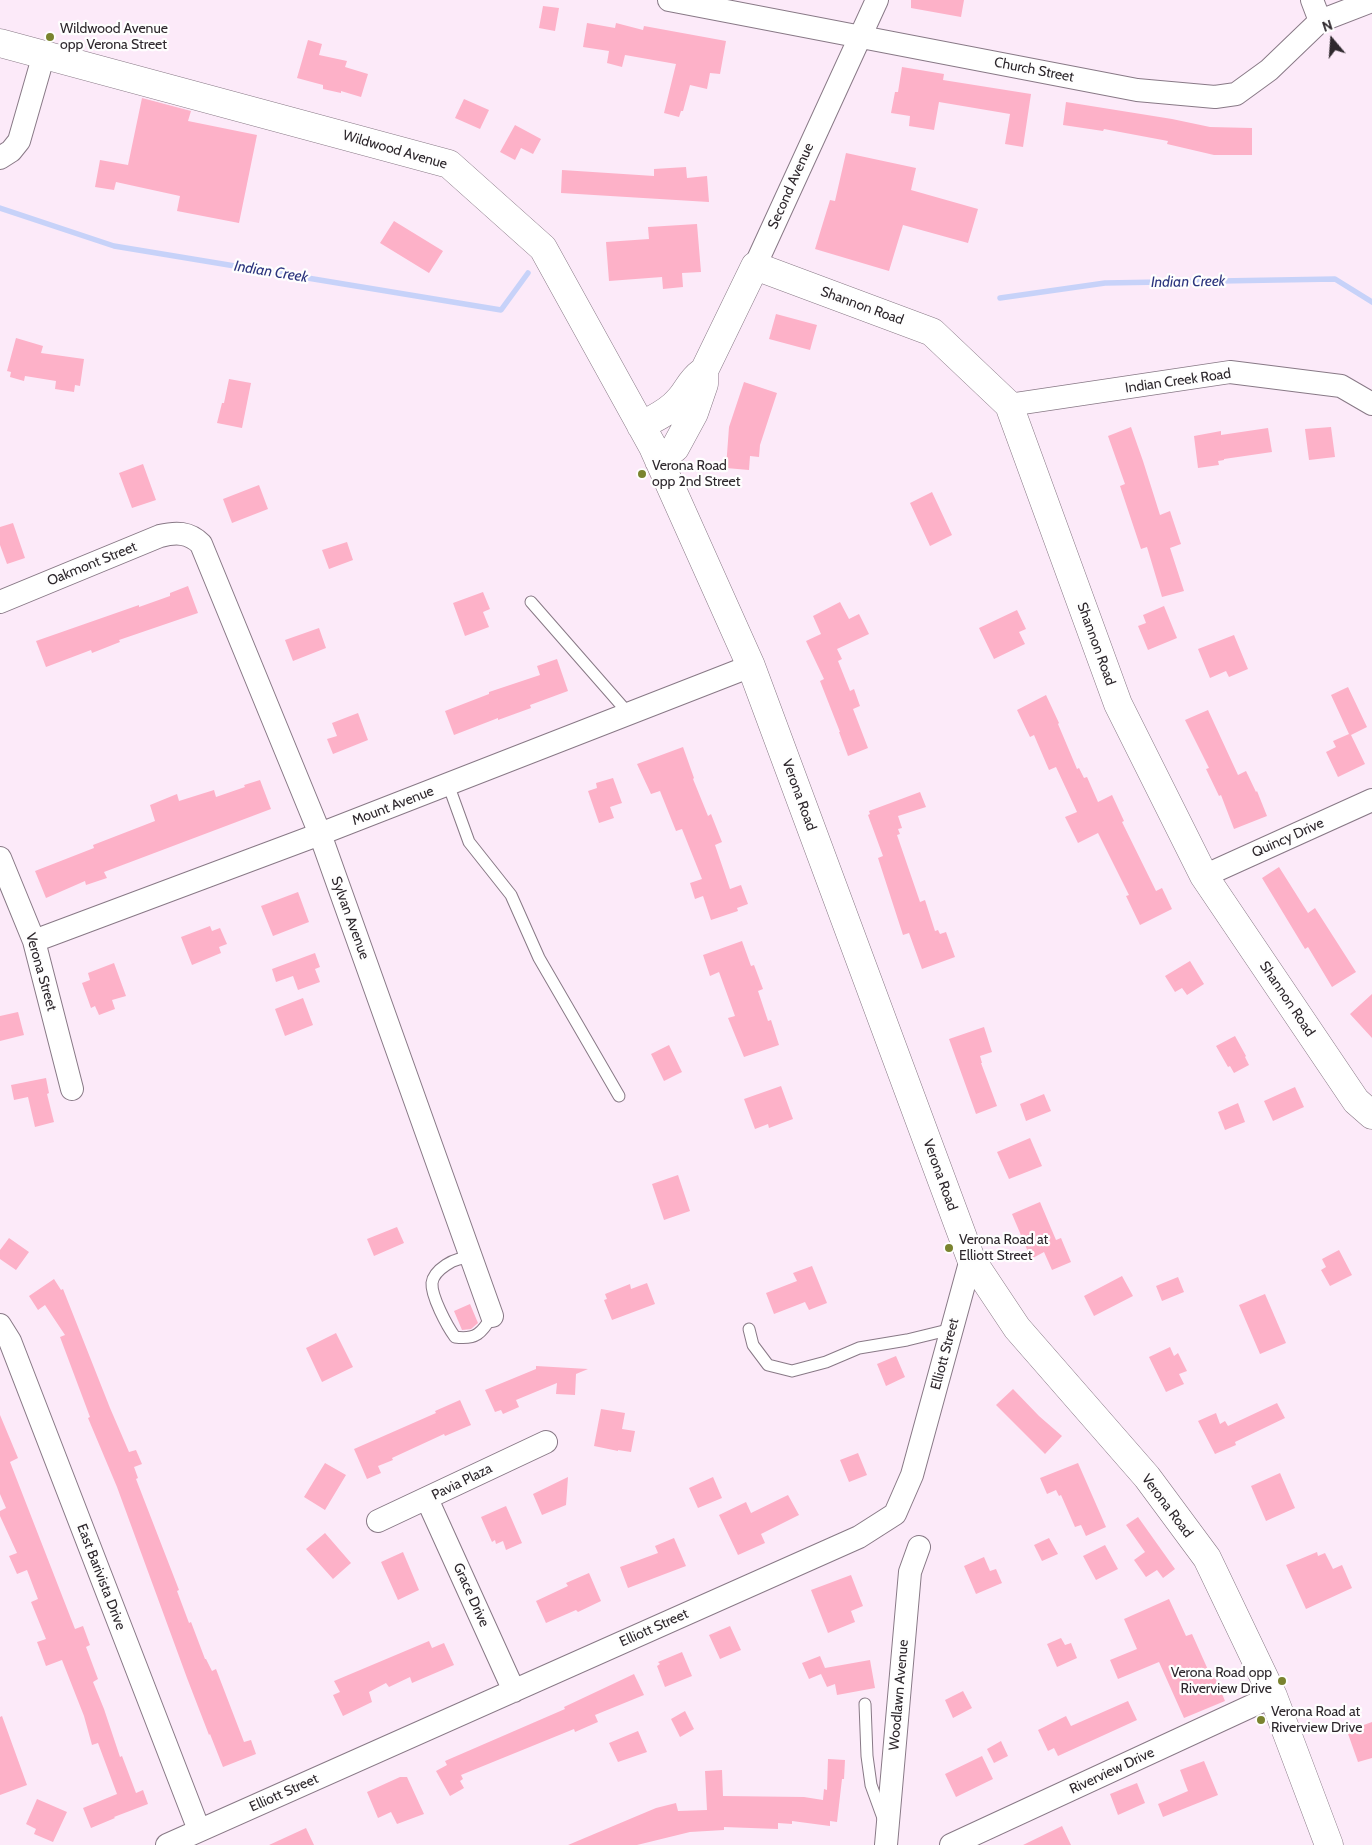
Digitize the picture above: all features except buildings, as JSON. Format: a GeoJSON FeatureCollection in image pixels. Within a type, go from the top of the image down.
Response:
{"type":"FeatureCollection","features":[{"type":"Feature","properties":{"kind":"street","name":"Church Street"},"geometry":{"type":"LineString","coordinates":[[670,0],[1137,90],[1215,97],[1236,94],[1252,83],[1269,70],[1320,21],[1372,1]]}},
{"type":"Feature","properties":{"kind":"street","name":"Second Avenue"},"geometry":{"type":"LineString","coordinates":[[704,371],[692,379],[679,401],[661,416],[651,445],[675,448],[694,413],[704,384],[704,371],[755,266],[877,0]]}},
{"type":"Feature","properties":{"kind":"street"},"geometry":{"type":"LineString","coordinates":[[1312,0],[1320,21]]}},
{"type":"Feature","properties":{"kind":"street","name":"Wildwood Avenue"},"geometry":{"type":"LineString","coordinates":[[0,43],[449,164],[544,248],[651,445]]}},
{"type":"Feature","properties":{"kind":"street"},"geometry":{"type":"LineString","coordinates":[[0,158],[11,152],[19,141],[44,54]]}},
{"type":"Feature","properties":{"kind":"street","name":"Shannon Road"},"geometry":{"type":"LineString","coordinates":[[755,266],[932,332],[1009,405],[1118,704],[1204,876],[1356,1101],[1372,1115]]}},
{"type":"Feature","properties":{"kind":"street","name":"Indian Creek Road"},"geometry":{"type":"LineString","coordinates":[[1009,405],[1230,372],[1340,386],[1372,404]]}},
{"type":"Feature","properties":{"kind":"street","name":"Verona Road"},"geometry":{"type":"LineString","coordinates":[[651,445],[752,666],[971,1259],[1017,1328],[1147,1477],[1206,1558],[1273,1696],[1329,1845]]}},
{"type":"Feature","properties":{"kind":"street","name":"Oakmont Street"},"geometry":{"type":"LineString","coordinates":[[0,602],[160,536],[174,533],[185,534]]}},
{"type":"Feature","properties":{"kind":"street","name":"Sylvan Avenue"},"geometry":{"type":"LineString","coordinates":[[185,534],[196,538],[201,544],[320,834],[492,1316]]}},
{"type":"Feature","properties":{"kind":"street","name":"Mount Avenue"},"geometry":{"type":"LineString","coordinates":[[34,941],[320,834],[752,666]]}},
{"type":"Feature","properties":{"kind":"street","name":"Quincy Drive"},"geometry":{"type":"LineString","coordinates":[[1204,876],[1372,800]]}},
{"type":"Feature","properties":{"kind":"street","name":"Verona Street"},"geometry":{"type":"LineString","coordinates":[[0,858],[34,941],[72,1089]]}},
{"type":"Feature","properties":{"kind":"street","name":"Elliott Street"},"geometry":{"type":"LineString","coordinates":[[167,1845],[859,1537],[894,1514],[912,1475],[971,1259]]}},
{"type":"Feature","properties":{"kind":"street","name":"East Barivista Drive"},"geometry":{"type":"LineString","coordinates":[[0,1325],[10,1341],[199,1830]]}},
{"type":"Feature","properties":{"kind":"street","name":"Pavia Plaza"},"geometry":{"type":"LineString","coordinates":[[378,1521],[546,1442]]}},
{"type":"Feature","properties":{"kind":"street","name":"Grace Drive"},"geometry":{"type":"LineString","coordinates":[[427,1499],[514,1691]]}},
{"type":"Feature","properties":{"kind":"street","name":"Woodlawn Avenue"},"geometry":{"type":"LineString","coordinates":[[886,1837],[910,1572],[919,1547]]}},
{"type":"Feature","properties":{"kind":"street","name":"Riverview Drive"},"geometry":{"type":"LineString","coordinates":[[951,1845],[1273,1696]]}},
{"type":"Feature","properties":{"kind":"lane"},"geometry":{"type":"LineString","coordinates":[[531,602],[629,714]]}},
{"type":"Feature","properties":{"kind":"lane"},"geometry":{"type":"LineString","coordinates":[[448,784],[469,842],[511,895],[539,958],[619,1096]]}},
{"type":"Feature","properties":{"kind":"lane"},"geometry":{"type":"LineString","coordinates":[[472,1258],[454,1259],[439,1269],[432,1284],[437,1302],[446,1325],[455,1337],[467,1339],[477,1335],[485,1328],[492,1316]]}},
{"type":"Feature","properties":{"kind":"lane"},"geometry":{"type":"LineString","coordinates":[[749,1330],[753,1345],[768,1365],[792,1371],[826,1362],[859,1348],[907,1340],[952,1329]]}},
{"type":"Feature","properties":{"kind":"lane"},"geometry":{"type":"LineString","coordinates":[[865,1704],[867,1756],[871,1785],[886,1837]]}},
{"type":"Feature","properties":{"kind":"waterway","name":"Indian Creek"},"geometry":{"type":"LineString","coordinates":[[0,208],[114,246],[501,310],[528,273]]}},
{"type":"Feature","properties":{"kind":"waterway","name":"Indian Creek"},"geometry":{"type":"LineString","coordinates":[[1000,298],[1105,283],[1335,279],[1372,302]]}},
{"type":"Feature","properties":{"kind":"place","name":"Wildwood Avenue opp Verona Street"},"geometry":{"type":"Point","coordinates":[50,37]}},
{"type":"Feature","properties":{"kind":"place","name":"Verona Road opp 2nd Street"},"geometry":{"type":"Point","coordinates":[642,474]}},
{"type":"Feature","properties":{"kind":"place","name":"Verona Road at Elliott Street"},"geometry":{"type":"Point","coordinates":[949,1248]}},
{"type":"Feature","properties":{"kind":"place","name":"Verona Road opp Riverview Drive"},"geometry":{"type":"Point","coordinates":[1282,1681]}},
{"type":"Feature","properties":{"kind":"place","name":"Verona Road at Riverview Drive"},"geometry":{"type":"Point","coordinates":[1261,1720]}}]}
